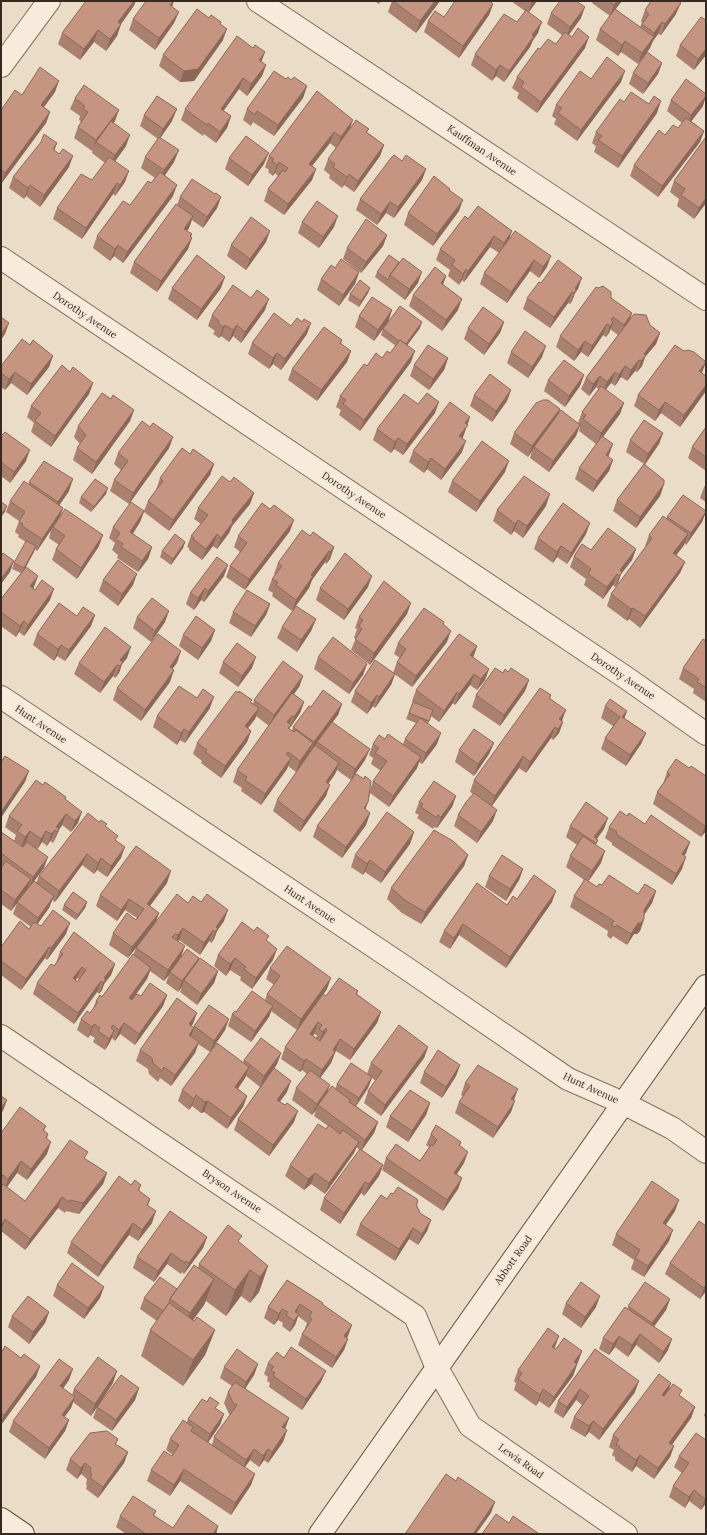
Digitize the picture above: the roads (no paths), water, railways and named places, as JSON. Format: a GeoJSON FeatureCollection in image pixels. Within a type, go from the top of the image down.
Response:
{"type":"FeatureCollection","features":[{"type":"Feature","properties":{"kind":"street"},"geometry":{"type":"LineString","coordinates":[[1,66],[49,1]]}},
{"type":"Feature","properties":{"kind":"street","name":"Kauffman Avenue"},"geometry":{"type":"LineString","coordinates":[[258,1],[706,299]]}},
{"type":"Feature","properties":{"kind":"street","name":"Dorothy Avenue"},"geometry":{"type":"LineString","coordinates":[[1,258],[625,677],[706,734]]}},
{"type":"Feature","properties":{"kind":"street","name":"Hunt Avenue"},"geometry":{"type":"LineString","coordinates":[[1,697],[406,968],[568,1080],[624,1103],[672,1128],[706,1152]]}},
{"type":"Feature","properties":{"kind":"street","name":"Abbott Road"},"geometry":{"type":"LineString","coordinates":[[320,1534],[706,986]]}},
{"type":"Feature","properties":{"kind":"street","name":"Bryson Avenue"},"geometry":{"type":"LineString","coordinates":[[1,1036],[415,1316],[437,1368]]}},
{"type":"Feature","properties":{"kind":"street","name":"Lewis Road"},"geometry":{"type":"LineString","coordinates":[[437,1368],[470,1426],[626,1534]]}},
{"type":"Feature","properties":{"kind":"street"},"geometry":{"type":"LineString","coordinates":[[1,1519],[23,1534]]}}]}
